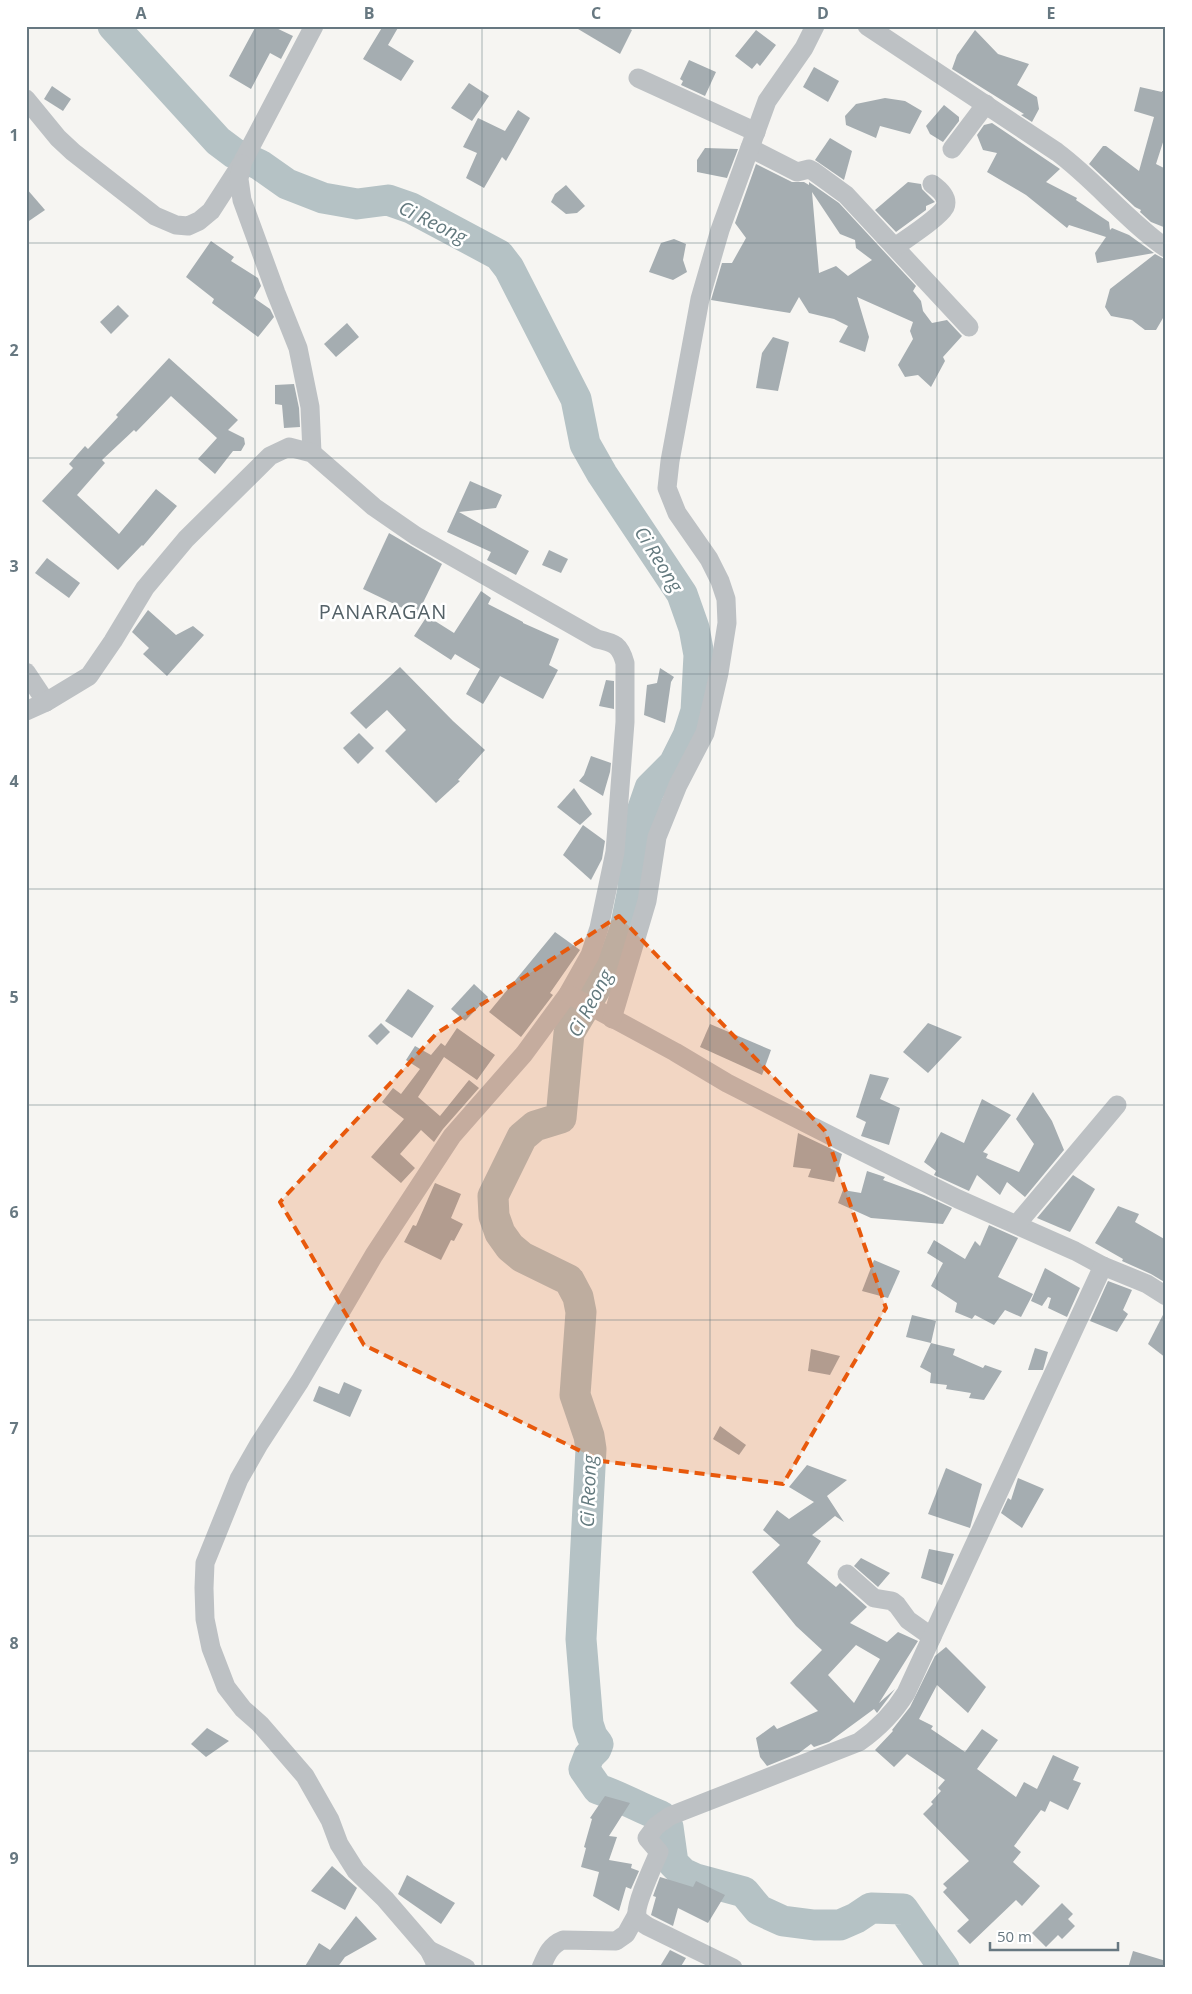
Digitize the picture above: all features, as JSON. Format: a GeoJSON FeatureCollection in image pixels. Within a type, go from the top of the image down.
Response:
{"type":"FeatureCollection","features":[{"type":"Feature","properties":{"kind":"street"},"geometry":{"type":"LineString","coordinates":[[26,99],[58,138],[73,152],[155,216],[176,225],[188,226],[199,221],[211,211],[242,163],[314,26]]}},
{"type":"Feature","properties":{"kind":"street"},"geometry":{"type":"LineString","coordinates":[[609,1017],[647,901],[657,837],[678,784],[705,733],[719,673],[727,623],[726,599],[720,581],[709,559],[677,513],[670,500],[667,488],[667,476],[700,299],[720,230],[767,101],[804,48],[814,26]]}},
{"type":"Feature","properties":{"kind":"street"},"geometry":{"type":"LineString","coordinates":[[866,26],[1037,137],[1074,165],[1144,232],[1166,248]]}},
{"type":"Feature","properties":{"kind":"street"},"geometry":{"type":"LineString","coordinates":[[638,78],[753,140],[797,172],[809,169],[813,171],[846,195],[969,327]]}},
{"type":"Feature","properties":{"kind":"street"},"geometry":{"type":"LineString","coordinates":[[952,149],[986,104]]}},
{"type":"Feature","properties":{"kind":"street"},"geometry":{"type":"LineString","coordinates":[[242,163],[239,179],[242,200],[298,348],[310,407],[312,453]]}},
{"type":"Feature","properties":{"kind":"street"},"geometry":{"type":"LineString","coordinates":[[895,247],[945,207],[946,200],[943,193],[932,184]]}},
{"type":"Feature","properties":{"kind":"street"},"geometry":{"type":"LineString","coordinates":[[26,711],[46,702],[89,676],[145,588],[186,539],[270,456],[289,447],[312,453],[374,507],[416,536],[598,638],[614,643],[623,654],[625,663],[625,722],[615,852],[600,928],[574,998],[452,1136],[374,1255],[300,1381],[259,1444],[239,1479],[205,1563],[205,1618],[211,1648],[226,1687],[243,1709],[260,1724],[305,1776],[356,1871],[385,1899],[429,1950],[436,1968]]}},
{"type":"Feature","properties":{"kind":"street"},"geometry":{"type":"LineString","coordinates":[[26,672],[46,702]]}},
{"type":"Feature","properties":{"kind":"street"},"geometry":{"type":"LineString","coordinates":[[574,998],[675,1052],[727,1083],[849,1145],[958,1199],[1017,1224],[1103,1266],[1147,1284],[1166,1296]]}},
{"type":"Feature","properties":{"kind":"street"},"geometry":{"type":"LineString","coordinates":[[1017,1224],[1117,1104]]}},
{"type":"Feature","properties":{"kind":"street"},"geometry":{"type":"LineString","coordinates":[[541,1968],[555,1943],[563,1940],[616,1941],[626,1934],[636,1916],[659,1852],[647,1838],[663,1821],[859,1742],[880,1727],[896,1709],[906,1693],[1103,1266]]}},
{"type":"Feature","properties":{"kind":"street"},"geometry":{"type":"LineString","coordinates":[[847,1574],[874,1598],[892,1601],[908,1620],[932,1637]]}},
{"type":"Feature","properties":{"kind":"street"},"geometry":{"type":"LineString","coordinates":[[636,1916],[646,1926],[733,1968]]}},
{"type":"Feature","properties":{"kind":"street"},"geometry":{"type":"LineString","coordinates":[[429,1950],[466,1968]]}},
{"type":"Feature","properties":{"kind":"highlighted area"},"geometry":{"type":"Polygon","coordinates":[[[619,916],[825,1131],[886,1308],[783,1484],[601,1461],[364,1345],[280,1202],[437,1033],[619,916]]]}},
{"type":"Feature","properties":{"kind":"building"},"geometry":{"type":"Polygon","coordinates":[[[256,26],[272,26],[293,36],[281,59],[270,53],[251,89],[229,76],[256,26]]]}},
{"type":"Feature","properties":{"kind":"building"},"geometry":{"type":"Polygon","coordinates":[[[383,26],[399,26],[388,45],[414,61],[401,81],[363,59],[383,26]]]}},
{"type":"Feature","properties":{"kind":"building"},"geometry":{"type":"Polygon","coordinates":[[[573,26],[624,26],[632,30],[620,54],[573,26]]]}},
{"type":"Feature","properties":{"kind":"building"},"geometry":{"type":"Polygon","coordinates":[[[756,30],[776,45],[760,66],[757,63],[752,69],[735,56],[756,30]]]}},
{"type":"Feature","properties":{"kind":"building"},"geometry":{"type":"Polygon","coordinates":[[[975,30],[998,54],[1029,64],[1017,85],[1037,97],[1039,109],[1032,122],[1021,115],[1024,114],[952,69],[957,55],[975,30]]]}},
{"type":"Feature","properties":{"kind":"building"},"geometry":{"type":"Polygon","coordinates":[[[689,60],[716,72],[705,96],[681,85],[683,81],[680,79],[689,60]]]}},
{"type":"Feature","properties":{"kind":"building"},"geometry":{"type":"Polygon","coordinates":[[[814,67],[839,81],[828,102],[803,87],[814,67]]]}},
{"type":"Feature","properties":{"kind":"building"},"geometry":{"type":"Polygon","coordinates":[[[469,83],[489,96],[472,121],[451,108],[469,83]]]}},
{"type":"Feature","properties":{"kind":"building"},"geometry":{"type":"Polygon","coordinates":[[[52,86],[71,99],[63,111],[44,99],[52,86]]]}},
{"type":"Feature","properties":{"kind":"building"},"geometry":{"type":"Polygon","coordinates":[[[1140,87],[1162,92],[1166,91],[1166,133],[1156,164],[1166,169],[1166,228],[1151,222],[1140,212],[1141,210],[1135,207],[1089,164],[1103,146],[1106,146],[1139,171],[1154,117],[1134,111],[1140,87]]]}},
{"type":"Feature","properties":{"kind":"building"},"geometry":{"type":"Polygon","coordinates":[[[885,98],[905,101],[922,111],[910,134],[880,126],[876,138],[846,125],[845,116],[856,104],[885,98]]]}},
{"type":"Feature","properties":{"kind":"building"},"geometry":{"type":"Polygon","coordinates":[[[944,105],[959,117],[959,121],[943,142],[930,134],[926,126],[944,105]]]}},
{"type":"Feature","properties":{"kind":"building"},"geometry":{"type":"Polygon","coordinates":[[[518,110],[530,118],[506,161],[502,157],[484,188],[466,178],[477,153],[463,147],[478,118],[505,131],[518,110]]]}},
{"type":"Feature","properties":{"kind":"building"},"geometry":{"type":"Polygon","coordinates":[[[992,123],[1060,169],[1046,182],[1077,198],[1076,200],[1109,222],[1110,230],[1112,228],[1129,235],[1154,253],[1097,263],[1095,253],[1106,237],[1069,225],[1067,228],[1026,195],[987,172],[997,153],[983,150],[977,135],[984,125],[992,123]]]}},
{"type":"Feature","properties":{"kind":"building"},"geometry":{"type":"Polygon","coordinates":[[[830,138],[852,151],[844,180],[815,160],[830,138]]]}},
{"type":"Feature","properties":{"kind":"building"},"geometry":{"type":"Polygon","coordinates":[[[705,148],[738,149],[727,178],[697,172],[697,160],[705,148]]]}},
{"type":"Feature","properties":{"kind":"building"},"geometry":{"type":"Polygon","coordinates":[[[756,164],[792,182],[804,182],[809,185],[809,182],[839,203],[916,286],[913,291],[921,301],[923,311],[932,323],[947,320],[962,336],[943,357],[945,361],[931,387],[918,375],[905,377],[898,365],[913,339],[910,331],[913,322],[857,297],[869,337],[865,352],[839,342],[848,326],[834,319],[809,313],[799,297],[790,313],[711,300],[722,263],[732,263],[746,238],[735,223],[756,164]],[[812,192],[819,273],[836,266],[848,276],[872,260],[856,248],[855,240],[840,234],[812,192]]]}},
{"type":"Feature","properties":{"kind":"building"},"geometry":{"type":"Polygon","coordinates":[[[908,182],[921,184],[922,189],[935,202],[926,206],[926,210],[896,232],[875,210],[908,182]]]}},
{"type":"Feature","properties":{"kind":"building"},"geometry":{"type":"Polygon","coordinates":[[[566,185],[585,206],[577,213],[566,214],[551,202],[555,194],[566,185]]]}},
{"type":"Feature","properties":{"kind":"building"},"geometry":{"type":"Polygon","coordinates":[[[26,188],[45,210],[26,223],[26,188]]]}},
{"type":"Feature","properties":{"kind":"building"},"geometry":{"type":"Polygon","coordinates":[[[674,239],[686,244],[683,260],[687,272],[673,280],[649,272],[661,243],[674,239]]]}},
{"type":"Feature","properties":{"kind":"building"},"geometry":{"type":"Polygon","coordinates":[[[211,241],[234,257],[231,261],[258,278],[261,286],[254,298],[270,309],[274,317],[258,337],[212,303],[214,299],[186,277],[211,241]]]}},
{"type":"Feature","properties":{"kind":"building"},"geometry":{"type":"Polygon","coordinates":[[[1155,254],[1166,260],[1166,300],[1163,318],[1156,330],[1145,330],[1132,320],[1111,316],[1105,307],[1110,289],[1155,254]]]}},
{"type":"Feature","properties":{"kind":"building"},"geometry":{"type":"Polygon","coordinates":[[[118,305],[129,316],[111,334],[100,322],[118,305]]]}},
{"type":"Feature","properties":{"kind":"building"},"geometry":{"type":"Polygon","coordinates":[[[347,323],[359,337],[336,357],[324,344],[347,323]]]}},
{"type":"Feature","properties":{"kind":"building"},"geometry":{"type":"Polygon","coordinates":[[[773,337],[789,342],[778,391],[756,388],[762,353],[773,337]]]}},
{"type":"Feature","properties":{"kind":"building"},"geometry":{"type":"Polygon","coordinates":[[[169,358],[238,420],[228,430],[244,438],[245,444],[241,451],[233,451],[215,474],[198,459],[217,438],[171,396],[136,432],[134,430],[102,460],[105,463],[77,495],[119,534],[156,489],[177,506],[143,546],[118,570],[42,501],[73,468],[69,464],[85,446],[88,449],[118,417],[116,415],[169,358]]]}},
{"type":"Feature","properties":{"kind":"building"},"geometry":{"type":"Polygon","coordinates":[[[294,384],[299,408],[300,427],[284,428],[282,405],[275,404],[275,385],[294,384]]]}},
{"type":"Feature","properties":{"kind":"building"},"geometry":{"type":"Polygon","coordinates":[[[470,481],[502,495],[496,508],[459,512],[529,551],[516,575],[487,560],[491,552],[447,532],[470,481]]]}},
{"type":"Feature","properties":{"kind":"building"},"geometry":{"type":"Polygon","coordinates":[[[389,533],[442,564],[417,615],[363,589],[389,533]]]}},
{"type":"Feature","properties":{"kind":"building"},"geometry":{"type":"Polygon","coordinates":[[[549,550],[568,559],[561,573],[542,565],[549,550]]]}},
{"type":"Feature","properties":{"kind":"building"},"geometry":{"type":"Polygon","coordinates":[[[47,558],[80,583],[69,598],[35,573],[47,558]]]}},
{"type":"Feature","properties":{"kind":"building"},"geometry":{"type":"Polygon","coordinates":[[[481,591],[491,598],[488,604],[523,623],[559,639],[549,665],[558,670],[543,699],[500,676],[483,704],[466,694],[480,669],[455,654],[451,660],[414,636],[427,616],[454,633],[481,591]]]}},
{"type":"Feature","properties":{"kind":"building"},"geometry":{"type":"Polygon","coordinates":[[[148,610],[176,635],[193,626],[204,635],[167,676],[143,654],[149,648],[132,632],[148,610]]]}},
{"type":"Feature","properties":{"kind":"building"},"geometry":{"type":"Polygon","coordinates":[[[400,667],[453,721],[485,750],[458,780],[460,781],[436,803],[385,751],[406,730],[387,710],[366,729],[350,713],[400,667]]]}},
{"type":"Feature","properties":{"kind":"building"},"geometry":{"type":"Polygon","coordinates":[[[660,668],[674,677],[671,682],[665,723],[644,715],[647,685],[657,683],[660,668]]]}},
{"type":"Feature","properties":{"kind":"building"},"geometry":{"type":"Polygon","coordinates":[[[606,680],[614,681],[614,709],[599,706],[606,680]]]}},
{"type":"Feature","properties":{"kind":"building"},"geometry":{"type":"Polygon","coordinates":[[[359,733],[374,748],[358,764],[343,748],[359,733]]]}},
{"type":"Feature","properties":{"kind":"building"},"geometry":{"type":"Polygon","coordinates":[[[591,756],[611,763],[603,796],[579,781],[584,775],[591,756]]]}},
{"type":"Feature","properties":{"kind":"building"},"geometry":{"type":"Polygon","coordinates":[[[574,788],[592,814],[580,825],[557,807],[574,788]]]}},
{"type":"Feature","properties":{"kind":"building"},"geometry":{"type":"Polygon","coordinates":[[[583,825],[605,841],[602,859],[591,880],[563,855],[583,825]]]}},
{"type":"Feature","properties":{"kind":"building"},"geometry":{"type":"Polygon","coordinates":[[[555,932],[580,950],[550,993],[553,995],[521,1037],[489,1012],[555,932]]]}},
{"type":"Feature","properties":{"kind":"building"},"geometry":{"type":"Polygon","coordinates":[[[474,984],[488,997],[465,1021],[451,1009],[474,984]]]}},
{"type":"Feature","properties":{"kind":"building"},"geometry":{"type":"Polygon","coordinates":[[[408,989],[434,1006],[412,1038],[385,1021],[408,989]]]}},
{"type":"Feature","properties":{"kind":"building"},"geometry":{"type":"Polygon","coordinates":[[[381,1023],[390,1032],[377,1045],[368,1036],[381,1023]]]}},
{"type":"Feature","properties":{"kind":"building"},"geometry":{"type":"Polygon","coordinates":[[[928,1023],[962,1037],[928,1073],[903,1052],[928,1023]]]}},
{"type":"Feature","properties":{"kind":"building"},"geometry":{"type":"Polygon","coordinates":[[[710,1024],[771,1050],[762,1075],[700,1047],[710,1024]]]}},
{"type":"Feature","properties":{"kind":"building"},"geometry":{"type":"Polygon","coordinates":[[[457,1028],[495,1055],[477,1080],[444,1057],[418,1097],[440,1116],[469,1080],[479,1088],[434,1142],[421,1130],[400,1154],[415,1168],[401,1183],[371,1157],[404,1119],[382,1102],[393,1088],[401,1094],[420,1069],[406,1060],[415,1046],[431,1055],[441,1043],[445,1046],[457,1028]]]}},
{"type":"Feature","properties":{"kind":"building"},"geometry":{"type":"Polygon","coordinates":[[[870,1074],[889,1078],[880,1099],[900,1108],[889,1145],[861,1136],[866,1122],[856,1117],[870,1074]]]}},
{"type":"Feature","properties":{"kind":"building"},"geometry":{"type":"Polygon","coordinates":[[[1033,1092],[1052,1121],[1064,1150],[1025,1197],[1007,1182],[1000,1195],[977,1175],[969,1191],[934,1175],[936,1171],[924,1162],[941,1132],[964,1143],[982,1099],[1011,1115],[983,1152],[988,1154],[986,1158],[1019,1172],[1034,1144],[1016,1119],[1033,1092]]]}},
{"type":"Feature","properties":{"kind":"building"},"geometry":{"type":"Polygon","coordinates":[[[798,1133],[842,1154],[834,1182],[808,1177],[811,1169],[793,1167],[798,1133]]]}},
{"type":"Feature","properties":{"kind":"building"},"geometry":{"type":"Polygon","coordinates":[[[867,1171],[885,1177],[883,1180],[924,1195],[952,1208],[943,1224],[871,1218],[838,1203],[843,1190],[861,1193],[867,1171]]]}},
{"type":"Feature","properties":{"kind":"building"},"geometry":{"type":"Polygon","coordinates":[[[1073,1175],[1095,1189],[1070,1232],[1037,1218],[1073,1175]]]}},
{"type":"Feature","properties":{"kind":"building"},"geometry":{"type":"Polygon","coordinates":[[[435,1183],[461,1194],[451,1218],[463,1224],[454,1241],[451,1240],[441,1260],[404,1242],[413,1225],[416,1226],[435,1183]]]}},
{"type":"Feature","properties":{"kind":"building"},"geometry":{"type":"Polygon","coordinates":[[[1118,1206],[1139,1214],[1135,1222],[1166,1240],[1166,1283],[1122,1261],[1123,1259],[1095,1243],[1118,1206]]]}},
{"type":"Feature","properties":{"kind":"building"},"geometry":{"type":"Polygon","coordinates":[[[989,1225],[1018,1238],[998,1277],[1033,1294],[1021,1317],[1005,1310],[994,1325],[975,1315],[972,1319],[955,1312],[957,1303],[931,1286],[943,1263],[927,1253],[934,1240],[965,1259],[975,1241],[980,1246],[989,1225]]]}},
{"type":"Feature","properties":{"kind":"building"},"geometry":{"type":"Polygon","coordinates":[[[874,1260],[900,1271],[888,1298],[862,1291],[874,1260]]]}},
{"type":"Feature","properties":{"kind":"building"},"geometry":{"type":"Polygon","coordinates":[[[1045,1268],[1080,1288],[1067,1317],[1048,1308],[1051,1298],[1048,1297],[1042,1306],[1031,1301],[1045,1268]]]}},
{"type":"Feature","properties":{"kind":"building"},"geometry":{"type":"Polygon","coordinates":[[[1108,1281],[1132,1290],[1123,1310],[1128,1314],[1117,1332],[1090,1321],[1108,1281]]]}},
{"type":"Feature","properties":{"kind":"building"},"geometry":{"type":"Polygon","coordinates":[[[1166,1309],[1166,1358],[1148,1344],[1166,1309]]]}},
{"type":"Feature","properties":{"kind":"building"},"geometry":{"type":"Polygon","coordinates":[[[912,1315],[936,1321],[931,1343],[906,1337],[912,1315]]]}},
{"type":"Feature","properties":{"kind":"building"},"geometry":{"type":"Polygon","coordinates":[[[931,1343],[955,1349],[953,1355],[983,1368],[985,1365],[1002,1371],[984,1400],[969,1398],[971,1393],[946,1389],[947,1385],[930,1383],[931,1373],[920,1367],[931,1343]]]}},
{"type":"Feature","properties":{"kind":"building"},"geometry":{"type":"Polygon","coordinates":[[[1035,1348],[1048,1352],[1043,1370],[1028,1370],[1035,1348]]]}},
{"type":"Feature","properties":{"kind":"building"},"geometry":{"type":"Polygon","coordinates":[[[811,1349],[840,1356],[830,1375],[808,1371],[811,1349]]]}},
{"type":"Feature","properties":{"kind":"building"},"geometry":{"type":"Polygon","coordinates":[[[344,1382],[362,1390],[350,1417],[313,1401],[319,1386],[339,1394],[344,1382]]]}},
{"type":"Feature","properties":{"kind":"building"},"geometry":{"type":"Polygon","coordinates":[[[720,1426],[746,1445],[739,1455],[713,1439],[720,1426]]]}},
{"type":"Feature","properties":{"kind":"building"},"geometry":{"type":"Polygon","coordinates":[[[807,1465],[847,1480],[827,1496],[844,1522],[835,1516],[812,1535],[821,1541],[807,1563],[836,1587],[840,1583],[867,1607],[850,1623],[887,1642],[898,1632],[918,1641],[879,1703],[895,1689],[877,1713],[874,1709],[829,1742],[814,1747],[811,1744],[799,1753],[767,1766],[760,1757],[756,1738],[774,1725],[777,1729],[818,1711],[790,1683],[822,1650],[796,1626],[752,1572],[780,1545],[763,1530],[777,1510],[789,1519],[814,1502],[789,1487],[807,1465]],[[856,1645],[828,1675],[854,1703],[880,1659],[856,1645]]]}},
{"type":"Feature","properties":{"kind":"building"},"geometry":{"type":"Polygon","coordinates":[[[946,1468],[982,1484],[970,1528],[928,1514],[946,1468]]]}},
{"type":"Feature","properties":{"kind":"building"},"geometry":{"type":"Polygon","coordinates":[[[1018,1478],[1044,1489],[1022,1528],[1001,1513],[1008,1498],[1011,1500],[1018,1478]]]}},
{"type":"Feature","properties":{"kind":"building"},"geometry":{"type":"Polygon","coordinates":[[[929,1549],[954,1554],[942,1585],[921,1578],[929,1549]]]}},
{"type":"Feature","properties":{"kind":"building"},"geometry":{"type":"Polygon","coordinates":[[[861,1558],[890,1573],[878,1587],[854,1566],[861,1558]]]}},
{"type":"Feature","properties":{"kind":"building"},"geometry":{"type":"Polygon","coordinates":[[[946,1647],[986,1687],[968,1713],[937,1685],[919,1719],[933,1726],[931,1729],[965,1752],[982,1729],[998,1740],[977,1769],[1016,1797],[1024,1782],[1037,1789],[1053,1755],[1079,1767],[1073,1780],[1081,1783],[1068,1810],[1050,1801],[1045,1812],[1041,1810],[1014,1846],[1021,1852],[1013,1862],[1040,1886],[1022,1906],[1016,1900],[970,1944],[957,1931],[969,1920],[943,1892],[947,1888],[943,1884],[969,1861],[923,1814],[933,1804],[931,1802],[941,1791],[938,1788],[945,1780],[907,1754],[894,1767],[875,1750],[893,1731],[910,1707],[935,1656],[946,1647]]]}},
{"type":"Feature","properties":{"kind":"building"},"geometry":{"type":"Polygon","coordinates":[[[207,1728],[229,1741],[206,1757],[191,1744],[207,1728]]]}},
{"type":"Feature","properties":{"kind":"building"},"geometry":{"type":"Polygon","coordinates":[[[605,1796],[630,1803],[609,1836],[617,1837],[609,1860],[632,1864],[631,1868],[639,1871],[631,1889],[626,1887],[619,1911],[593,1896],[599,1872],[581,1867],[586,1848],[584,1847],[592,1819],[590,1818],[605,1796]]]}},
{"type":"Feature","properties":{"kind":"building"},"geometry":{"type":"Polygon","coordinates":[[[332,1866],[357,1888],[345,1910],[311,1891],[332,1866]]]}},
{"type":"Feature","properties":{"kind":"building"},"geometry":{"type":"Polygon","coordinates":[[[407,1875],[455,1903],[441,1924],[398,1894],[407,1875]]]}},
{"type":"Feature","properties":{"kind":"building"},"geometry":{"type":"Polygon","coordinates":[[[660,1877],[693,1887],[696,1881],[725,1895],[708,1923],[678,1908],[673,1926],[651,1915],[656,1897],[653,1896],[660,1877]]]}},
{"type":"Feature","properties":{"kind":"building"},"geometry":{"type":"Polygon","coordinates":[[[1062,1903],[1073,1914],[1068,1919],[1075,1926],[1062,1939],[1058,1935],[1046,1947],[1032,1933],[1062,1903]]]}},
{"type":"Feature","properties":{"kind":"building"},"geometry":{"type":"Polygon","coordinates":[[[356,1916],[377,1939],[345,1957],[337,1968],[304,1968],[319,1943],[330,1950],[356,1916]]]}},
{"type":"Feature","properties":{"kind":"building"},"geometry":{"type":"Polygon","coordinates":[[[670,1950],[686,1958],[680,1968],[659,1968],[670,1950]]]}},
{"type":"Feature","properties":{"kind":"building"},"geometry":{"type":"Polygon","coordinates":[[[1133,1951],[1166,1961],[1166,1968],[1128,1968],[1133,1951]]]}},
{"type":"Feature","properties":{"kind":"waterway","name":"Ci Reong"},"geometry":{"type":"LineString","coordinates":[[113,26],[218,141],[234,153],[260,165],[287,184],[323,198],[357,204],[388,200],[411,208],[499,255],[509,268],[576,399],[585,444],[602,474],[682,594],[694,628],[699,655],[696,711],[688,736],[674,764],[650,788],[632,840],[633,889],[625,929],[616,954],[569,1033],[561,1118],[535,1126],[522,1137],[493,1196],[494,1216],[500,1233],[510,1247],[522,1257],[569,1280],[578,1297],[581,1312],[575,1395],[589,1436],[591,1449],[581,1639],[588,1724],[592,1736],[598,1744],[589,1756],[584,1769],[598,1789],[661,1816],[668,1827],[673,1863],[683,1873],[696,1879],[744,1892],[759,1910],[783,1921],[814,1925],[840,1925],[856,1918],[871,1908],[903,1909],[944,1968]]}},
{"type":"Feature","properties":{"kind":"district","name":"PANARAGAN"},"geometry":{"type":"Point","coordinates":[383,611]}}]}
